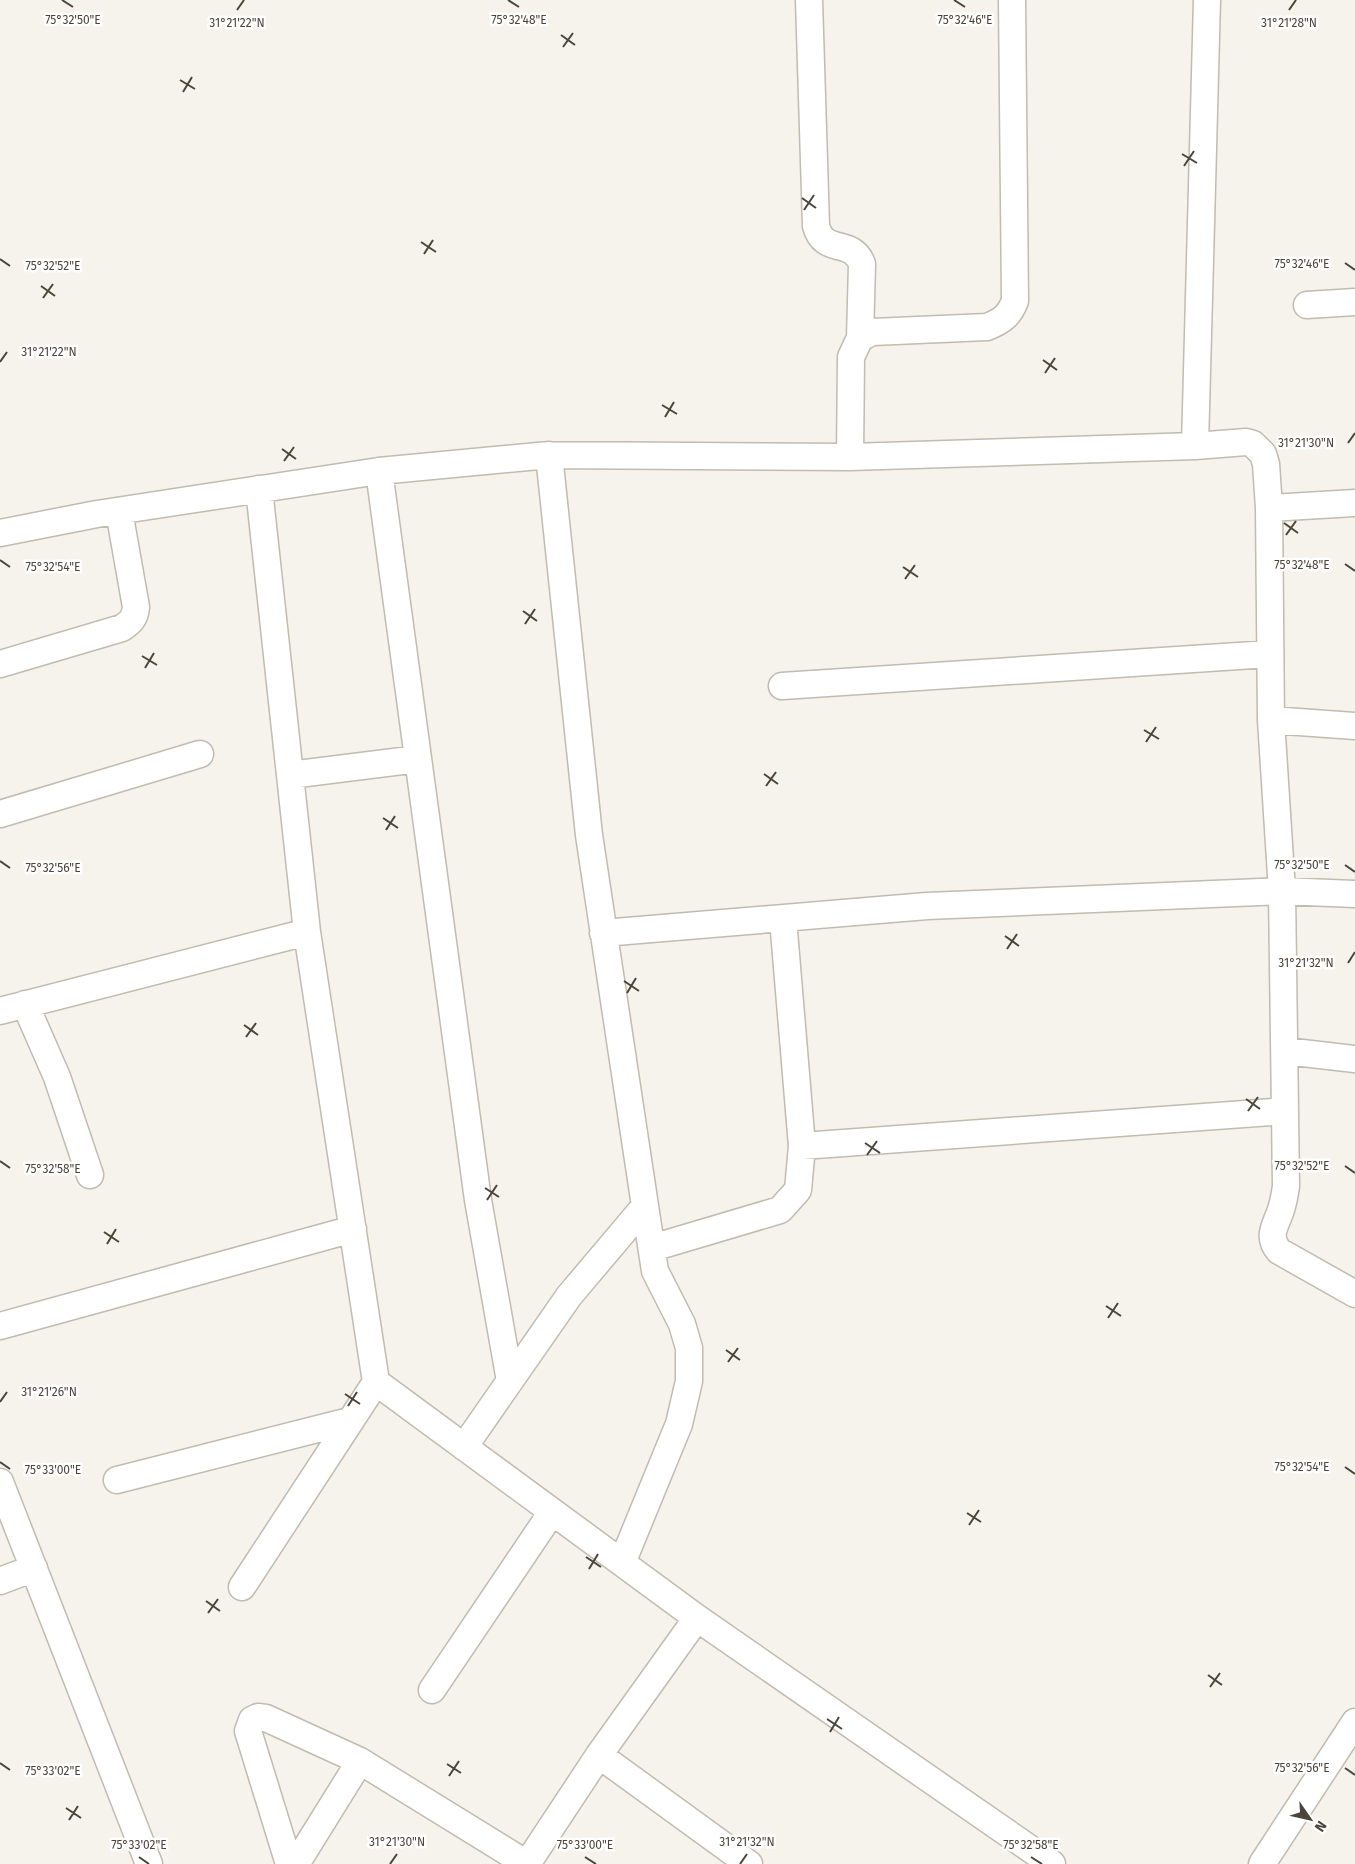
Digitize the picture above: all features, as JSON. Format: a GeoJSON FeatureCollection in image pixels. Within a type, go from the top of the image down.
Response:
{"type":"FeatureCollection","features":[{"type":"Feature","properties":{"kind":"street"},"geometry":{"type":"LineString","coordinates":[[809,0],[816,226],[819,237],[823,241],[850,249],[860,257],[862,264],[860,338],[851,357],[850,457]]}},
{"type":"Feature","properties":{"kind":"street"},"geometry":{"type":"LineString","coordinates":[[860,338],[872,332],[987,327],[1002,321],[1010,314],[1015,301],[1012,0]]}},
{"type":"Feature","properties":{"kind":"street"},"geometry":{"type":"LineString","coordinates":[[1195,446],[1207,0]]}},
{"type":"Feature","properties":{"kind":"street"},"geometry":{"type":"LineString","coordinates":[[1307,305],[1355,302]]}},
{"type":"Feature","properties":{"kind":"street"},"geometry":{"type":"LineString","coordinates":[[0,533],[118,511],[380,470],[549,455],[850,457],[1195,446],[1246,442],[1253,444],[1263,454],[1266,464],[1269,508],[1271,720],[1282,891],[1286,1186],[1282,1208],[1274,1227],[1272,1241],[1279,1251],[1355,1294]]}},
{"type":"Feature","properties":{"kind":"street"},"geometry":{"type":"LineString","coordinates":[[549,455],[577,737],[603,933],[655,1271],[682,1324],[688,1348],[689,1381],[679,1424],[622,1563]]}},
{"type":"Feature","properties":{"kind":"street"},"geometry":{"type":"LineString","coordinates":[[380,470],[478,1200],[510,1381]]}},
{"type":"Feature","properties":{"kind":"street"},"geometry":{"type":"LineString","coordinates":[[242,1587],[376,1382],[307,932],[259,489]]}},
{"type":"Feature","properties":{"kind":"street"},"geometry":{"type":"LineString","coordinates":[[1269,508],[1355,503]]}},
{"type":"Feature","properties":{"kind":"street"},"geometry":{"type":"LineString","coordinates":[[0,664],[122,628],[130,623],[135,616],[136,606],[118,511]]}},
{"type":"Feature","properties":{"kind":"street"},"geometry":{"type":"LineString","coordinates":[[782,686],[1269,654]]}},
{"type":"Feature","properties":{"kind":"street"},"geometry":{"type":"LineString","coordinates":[[1271,720],[1355,726]]}},
{"type":"Feature","properties":{"kind":"street"},"geometry":{"type":"LineString","coordinates":[[0,814],[200,754]]}},
{"type":"Feature","properties":{"kind":"street"},"geometry":{"type":"LineString","coordinates":[[290,775],[418,759]]}},
{"type":"Feature","properties":{"kind":"street"},"geometry":{"type":"LineString","coordinates":[[603,933],[927,906],[1282,891],[1355,894]]}},
{"type":"Feature","properties":{"kind":"street"},"geometry":{"type":"LineString","coordinates":[[652,1248],[780,1210],[798,1190],[802,1146],[783,919]]}},
{"type":"Feature","properties":{"kind":"street"},"geometry":{"type":"LineString","coordinates":[[0,1011],[307,932]]}},
{"type":"Feature","properties":{"kind":"street"},"geometry":{"type":"LineString","coordinates":[[25,1004],[58,1077],[90,1175]]}},
{"type":"Feature","properties":{"kind":"street"},"geometry":{"type":"LineString","coordinates":[[1285,1051],[1355,1059]]}},
{"type":"Feature","properties":{"kind":"street"},"geometry":{"type":"LineString","coordinates":[[802,1146],[1285,1111]]}},
{"type":"Feature","properties":{"kind":"street"},"geometry":{"type":"LineString","coordinates":[[464,1447],[570,1296],[645,1206]]}},
{"type":"Feature","properties":{"kind":"street"},"geometry":{"type":"LineString","coordinates":[[0,1326],[353,1229]]}},
{"type":"Feature","properties":{"kind":"street"},"geometry":{"type":"LineString","coordinates":[[376,1382],[1019,1855],[1052,1864]]}},
{"type":"Feature","properties":{"kind":"street"},"geometry":{"type":"LineString","coordinates":[[117,1480],[349,1422]]}},
{"type":"Feature","properties":{"kind":"street"},"geometry":{"type":"LineString","coordinates":[[0,1482],[149,1864]]}},
{"type":"Feature","properties":{"kind":"street"},"geometry":{"type":"LineString","coordinates":[[432,1690],[552,1512]]}},
{"type":"Feature","properties":{"kind":"street"},"geometry":{"type":"LineString","coordinates":[[0,1581],[34,1568]]}},
{"type":"Feature","properties":{"kind":"street"},"geometry":{"type":"LineString","coordinates":[[289,1864],[248,1731],[252,1720],[258,1717],[266,1718],[360,1761],[527,1864],[600,1755],[697,1618]]}},
{"type":"Feature","properties":{"kind":"street"},"geometry":{"type":"LineString","coordinates":[[1262,1864],[1355,1722]]}},
{"type":"Feature","properties":{"kind":"street"},"geometry":{"type":"LineString","coordinates":[[600,1755],[749,1864]]}},
{"type":"Feature","properties":{"kind":"street"},"geometry":{"type":"LineString","coordinates":[[296,1864],[360,1761]]}}]}
